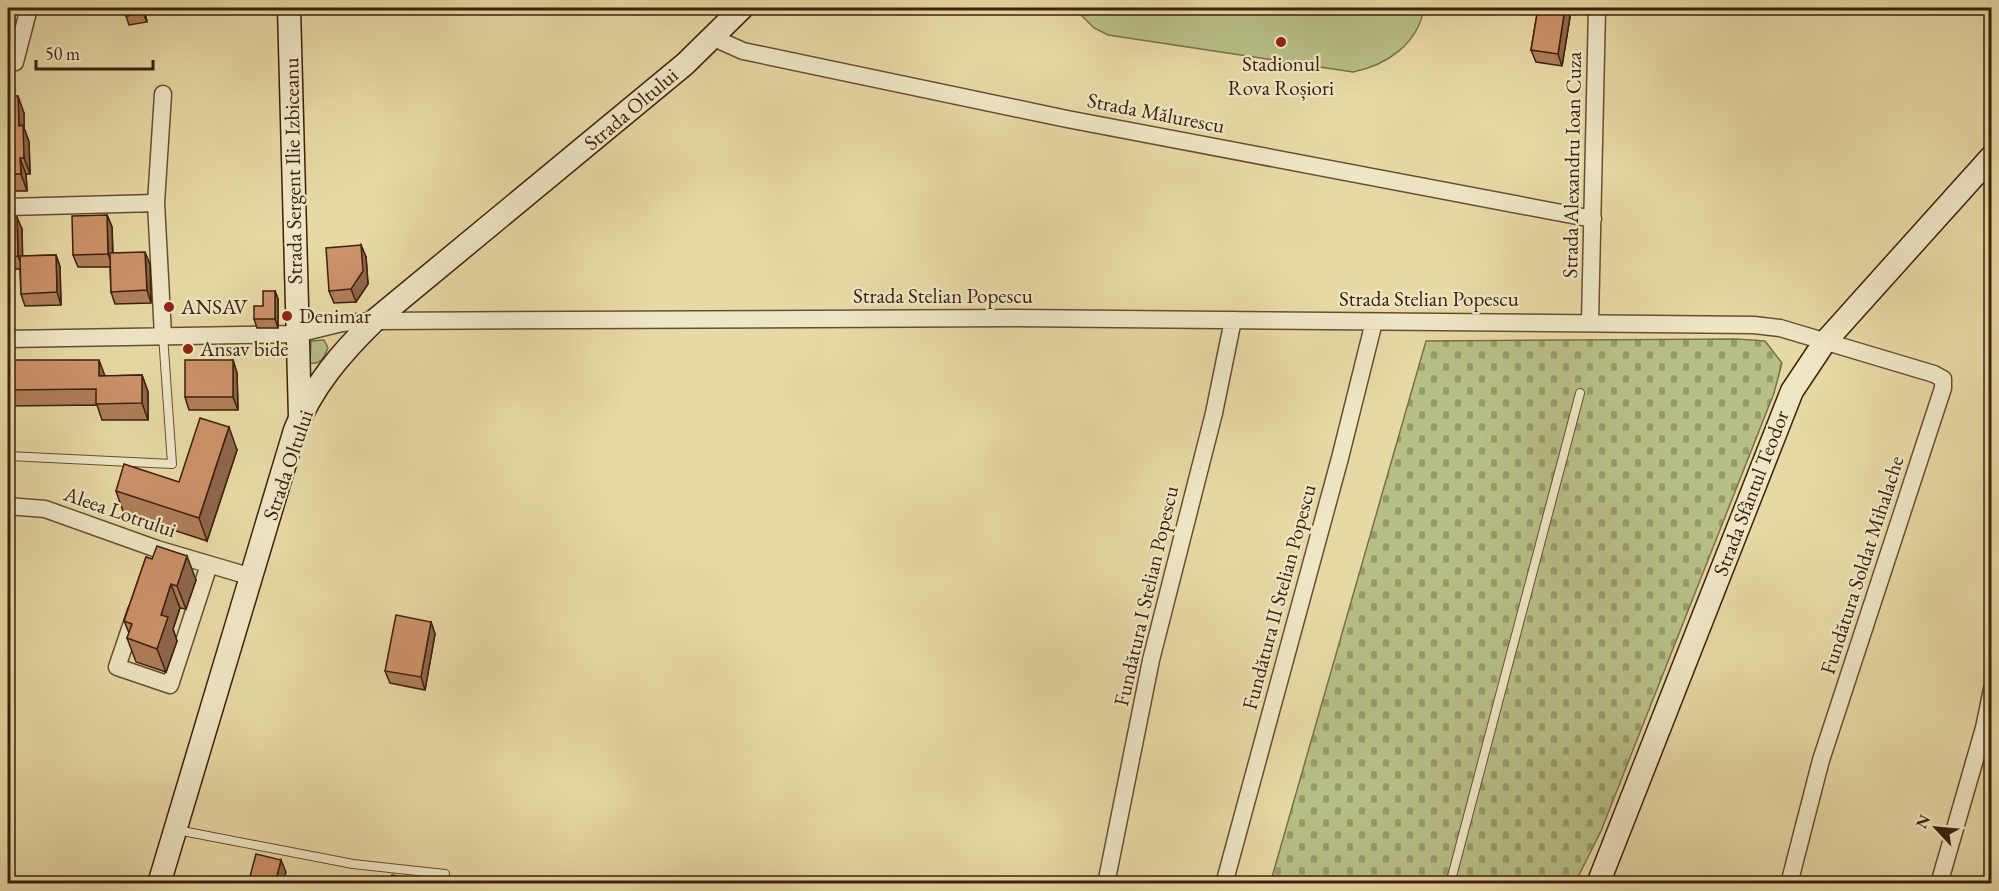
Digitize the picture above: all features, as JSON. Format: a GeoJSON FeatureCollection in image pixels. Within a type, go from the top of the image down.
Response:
{"type":"FeatureCollection","features":[{"type":"Feature","properties":{"kind":"main road","name":"Strada Sergent Ilie Izbiceanu"},"geometry":{"type":"LineString","coordinates":[[289,8],[300,418]]}},
{"type":"Feature","properties":{"kind":"main road","name":"Strada Oltului"},"geometry":{"type":"LineString","coordinates":[[159,884],[300,418],[330,368],[374,321],[714,38],[742,8]]}},
{"type":"Feature","properties":{"kind":"main road","name":"Strada Sfântul Teodor"},"geometry":{"type":"LineString","coordinates":[[1598,884],[1792,391],[1824,343],[1992,156]]}},
{"type":"Feature","properties":{"kind":"street"},"geometry":{"type":"LineString","coordinates":[[8,63],[15,62],[29,8]]}},
{"type":"Feature","properties":{"kind":"street","name":"Strada Alexandru Ioan Cuza"},"geometry":{"type":"LineString","coordinates":[[1590,322],[1597,8]]}},
{"type":"Feature","properties":{"kind":"street","name":"Strada Mălurescu"},"geometry":{"type":"LineString","coordinates":[[714,38],[743,51],[1067,119],[1593,219]]}},
{"type":"Feature","properties":{"kind":"street"},"geometry":{"type":"LineString","coordinates":[[163,94],[156,203],[163,335]]}},
{"type":"Feature","properties":{"kind":"street"},"geometry":{"type":"LineString","coordinates":[[8,207],[156,203]]}},
{"type":"Feature","properties":{"kind":"street","name":"Fundătura I Stelian Popescu"},"geometry":{"type":"LineString","coordinates":[[1106,884],[1151,660],[1214,413],[1233,320]]}},
{"type":"Feature","properties":{"kind":"street","name":"Strada Stelian Popescu"},"geometry":{"type":"LineString","coordinates":[[297,334],[342,323],[374,321],[1590,322],[1754,325],[1780,328],[1824,343]]}},
{"type":"Feature","properties":{"kind":"street","name":"Fundătura II Stelian Popescu"},"geometry":{"type":"LineString","coordinates":[[1224,884],[1340,458],[1374,322]]}},
{"type":"Feature","properties":{"kind":"street"},"geometry":{"type":"LineString","coordinates":[[8,339],[297,334]]}},
{"type":"Feature","properties":{"kind":"street","name":"Fundătura Soldat Mihalache"},"geometry":{"type":"LineString","coordinates":[[1789,884],[1821,760],[1943,388],[1943,379],[1934,374],[1824,343]]}},
{"type":"Feature","properties":{"kind":"street","name":"Aleea Lotrului"},"geometry":{"type":"LineString","coordinates":[[8,506],[45,509],[155,555],[209,565],[252,577]]}},
{"type":"Feature","properties":{"kind":"street"},"geometry":{"type":"LineString","coordinates":[[142,592],[117,667],[170,686],[209,565]]}},
{"type":"Feature","properties":{"kind":"street"},"geometry":{"type":"LineString","coordinates":[[1939,884],[1989,711],[1992,689]]}},
{"type":"Feature","properties":{"kind":"lane"},"geometry":{"type":"LineString","coordinates":[[8,456],[171,464],[163,335]]}},
{"type":"Feature","properties":{"kind":"lane"},"geometry":{"type":"LineString","coordinates":[[1450,884],[1580,393]]}},
{"type":"Feature","properties":{"kind":"lane"},"geometry":{"type":"LineString","coordinates":[[177,830],[353,864],[445,874]]}},
{"type":"Feature","properties":{"kind":"green space","name":"Stadionul Rova Roșiori"},"geometry":{"type":"Polygon","coordinates":[[[1074,8],[1424,8],[1415,32],[1399,51],[1378,64],[1353,72],[1108,35],[1094,28],[1074,8]]]}},
{"type":"Feature","properties":{"kind":"green space"},"geometry":{"type":"Polygon","coordinates":[[[1737,339],[1765,341],[1782,363],[1774,393],[1601,831],[1575,883],[1270,884],[1426,341],[1737,339]]]}},
{"type":"Feature","properties":{"kind":"green space"},"geometry":{"type":"Polygon","coordinates":[[[324,340],[328,348],[323,357],[317,363],[310,363],[311,341],[324,340]]]}},
{"type":"Feature","properties":{"kind":"building"},"geometry":{"type":"Polygon","coordinates":[[[125,8],[143,8],[143,13],[126,16],[125,8]]]}},
{"type":"Feature","properties":{"kind":"building"},"geometry":{"type":"Polygon","coordinates":[[[1538,8],[1565,8],[1558,54],[1531,50],[1538,8]]]}},
{"type":"Feature","properties":{"kind":"building"},"geometry":{"type":"Polygon","coordinates":[[[8,96],[18,96],[19,126],[23,125],[24,158],[20,158],[21,174],[8,174],[8,96]]]}},
{"type":"Feature","properties":{"kind":"building"},"geometry":{"type":"Polygon","coordinates":[[[107,215],[108,254],[73,255],[72,216],[107,215]]]}},
{"type":"Feature","properties":{"kind":"building"},"geometry":{"type":"Polygon","coordinates":[[[8,217],[17,217],[18,256],[8,257],[8,217]]]}},
{"type":"Feature","properties":{"kind":"building"},"geometry":{"type":"Polygon","coordinates":[[[361,245],[363,271],[351,289],[329,291],[326,248],[361,245]]]}},
{"type":"Feature","properties":{"kind":"building"},"geometry":{"type":"Polygon","coordinates":[[[145,252],[147,290],[111,292],[110,253],[145,252]]]}},
{"type":"Feature","properties":{"kind":"building"},"geometry":{"type":"Polygon","coordinates":[[[56,255],[57,292],[21,294],[20,256],[56,255]]]}},
{"type":"Feature","properties":{"kind":"building"},"geometry":{"type":"Polygon","coordinates":[[[263,291],[275,291],[275,319],[254,319],[254,306],[263,306],[263,291]]]}},
{"type":"Feature","properties":{"kind":"building"},"geometry":{"type":"Polygon","coordinates":[[[8,360],[99,360],[99,376],[142,375],[142,403],[96,404],[96,389],[8,390],[8,360]]]}},
{"type":"Feature","properties":{"kind":"building"},"geometry":{"type":"Polygon","coordinates":[[[185,360],[233,360],[233,397],[185,397],[185,360]]]}},
{"type":"Feature","properties":{"kind":"building"},"geometry":{"type":"Polygon","coordinates":[[[200,418],[229,427],[199,518],[116,491],[124,464],[179,482],[200,418]]]}},
{"type":"Feature","properties":{"kind":"building"},"geometry":{"type":"Polygon","coordinates":[[[157,546],[187,556],[177,586],[171,584],[161,615],[168,617],[157,649],[127,638],[132,624],[124,621],[146,557],[152,559],[157,546]]]}},
{"type":"Feature","properties":{"kind":"building"},"geometry":{"type":"Polygon","coordinates":[[[396,615],[431,622],[421,677],[385,671],[396,615]]]}},
{"type":"Feature","properties":{"kind":"building"},"geometry":{"type":"Polygon","coordinates":[[[256,854],[281,860],[275,884],[248,884],[256,854]]]}},
{"type":"Feature","properties":{"kind":"building"},"geometry":{"type":"Polygon","coordinates":[[[392,875],[422,881],[421,884],[390,884],[392,875]]]}},
{"type":"Feature","properties":{"kind":"place","name":"Stadionul Rova Roșiori"},"geometry":{"type":"Point","coordinates":[1281,42]}},
{"type":"Feature","properties":{"kind":"place","name":"ANSAV"},"geometry":{"type":"Point","coordinates":[169,307]}},
{"type":"Feature","properties":{"kind":"place","name":"Denimar"},"geometry":{"type":"Point","coordinates":[287,316]}},
{"type":"Feature","properties":{"kind":"place","name":"Ansav bide"},"geometry":{"type":"Point","coordinates":[188,349]}}]}
